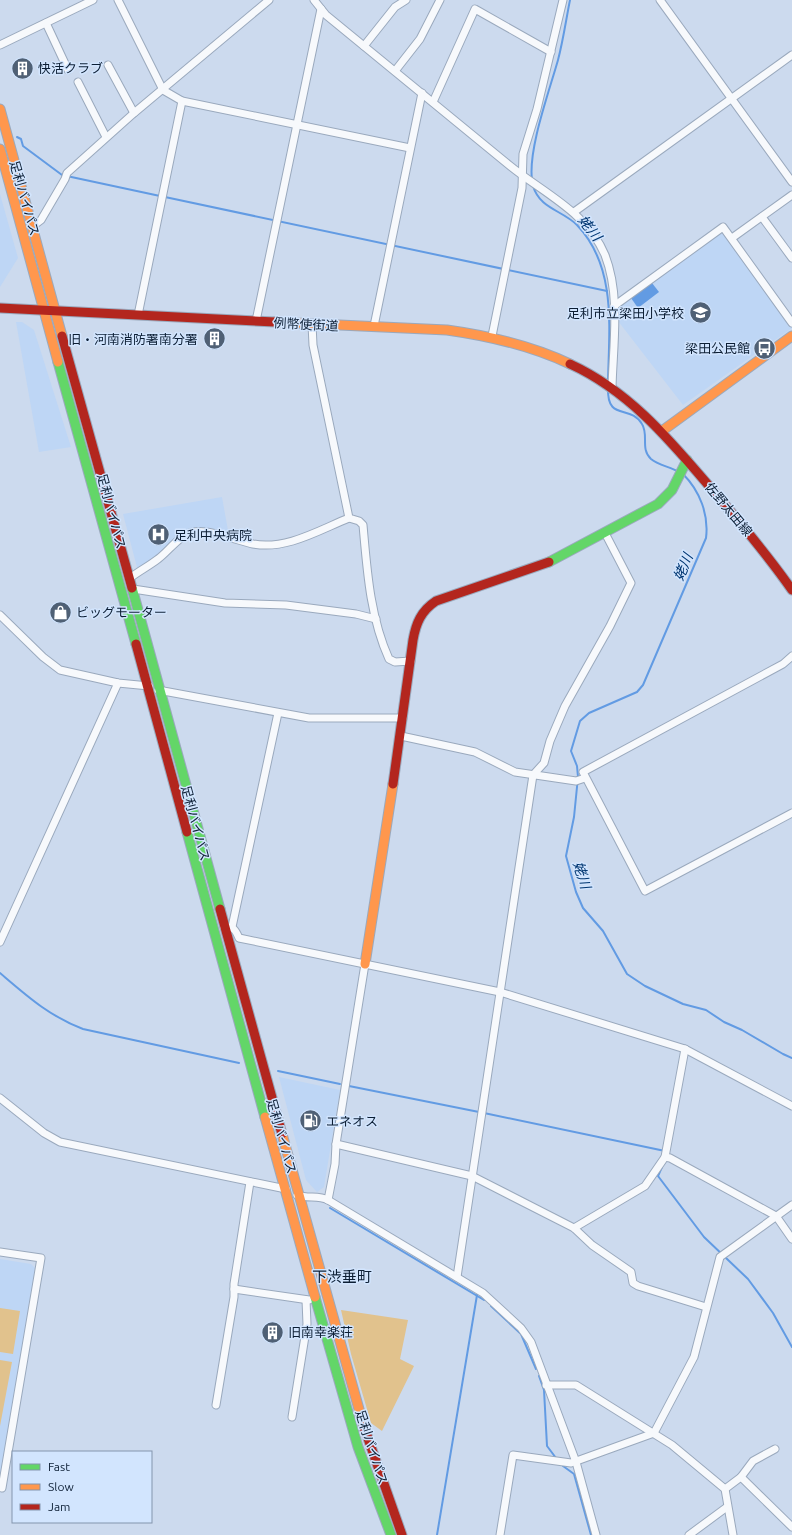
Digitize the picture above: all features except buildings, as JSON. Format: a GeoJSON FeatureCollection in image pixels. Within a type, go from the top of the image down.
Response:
{"type":"FeatureCollection","features":[{"type":"Feature","properties":{"kind":"main road","name":"足利バイパス"},"geometry":{"type":"LineString","coordinates":[[0,109],[161,692],[228,927],[299,1196],[363,1421],[402,1535]]}},
{"type":"Feature","properties":{"kind":"main road","name":"足利バイパス"},"geometry":{"type":"LineString","coordinates":[[0,149],[285,1188],[310,1299],[354,1433],[391,1535]]}},
{"type":"Feature","properties":{"kind":"main road","name":"例幣使街道"},"geometry":{"type":"LineString","coordinates":[[0,308],[447,330],[492,336],[551,354],[608,385],[646,415],[662,431]]}},
{"type":"Feature","properties":{"kind":"main road"},"geometry":{"type":"LineString","coordinates":[[662,431],[792,336]]}},
{"type":"Feature","properties":{"kind":"main road","name":"佐野太田線"},"geometry":{"type":"LineString","coordinates":[[662,431],[686,463],[762,548],[792,590]]}},
{"type":"Feature","properties":{"kind":"main road"},"geometry":{"type":"LineString","coordinates":[[365,964],[401,736],[416,626],[423,611],[428,605],[450,596],[550,562],[664,499],[679,477],[686,463]]}},
{"type":"Feature","properties":{"kind":"street"},"geometry":{"type":"LineString","coordinates":[[0,45],[93,0]]}},
{"type":"Feature","properties":{"kind":"street"},"geometry":{"type":"LineString","coordinates":[[118,0],[163,90],[182,101],[410,148]]}},
{"type":"Feature","properties":{"kind":"street"},"geometry":{"type":"LineString","coordinates":[[33,226],[41,220],[66,176],[106,137],[269,0]]}},
{"type":"Feature","properties":{"kind":"street"},"geometry":{"type":"LineString","coordinates":[[314,0],[321,9],[364,46],[525,178],[574,212],[599,243],[605,256],[611,277],[614,306],[608,385]]}},
{"type":"Feature","properties":{"kind":"street"},"geometry":{"type":"LineString","coordinates":[[364,46],[395,7],[406,0]]}},
{"type":"Feature","properties":{"kind":"street"},"geometry":{"type":"LineString","coordinates":[[394,71],[420,39],[440,0]]}},
{"type":"Feature","properties":{"kind":"street"},"geometry":{"type":"LineString","coordinates":[[492,336],[525,178],[523,154],[551,52],[563,0]]}},
{"type":"Feature","properties":{"kind":"street"},"geometry":{"type":"LineString","coordinates":[[660,0],[792,182]]}},
{"type":"Feature","properties":{"kind":"street"},"geometry":{"type":"LineString","coordinates":[[256,321],[321,9]]}},
{"type":"Feature","properties":{"kind":"street"},"geometry":{"type":"LineString","coordinates":[[432,102],[475,9],[551,52]]}},
{"type":"Feature","properties":{"kind":"street"},"geometry":{"type":"LineString","coordinates":[[46,23],[68,70]]}},
{"type":"Feature","properties":{"kind":"street"},"geometry":{"type":"LineString","coordinates":[[574,212],[792,55]]}},
{"type":"Feature","properties":{"kind":"street"},"geometry":{"type":"LineString","coordinates":[[108,65],[134,113]]}},
{"type":"Feature","properties":{"kind":"street"},"geometry":{"type":"LineString","coordinates":[[78,82],[106,137]]}},
{"type":"Feature","properties":{"kind":"street"},"geometry":{"type":"LineString","coordinates":[[374,326],[422,93]]}},
{"type":"Feature","properties":{"kind":"street"},"geometry":{"type":"LineString","coordinates":[[138,315],[182,101]]}},
{"type":"Feature","properties":{"kind":"street"},"geometry":{"type":"LineString","coordinates":[[732,238],[792,195]]}},
{"type":"Feature","properties":{"kind":"street"},"geometry":{"type":"LineString","coordinates":[[762,217],[792,258]]}},
{"type":"Feature","properties":{"kind":"street"},"geometry":{"type":"LineString","coordinates":[[614,306],[723,227],[792,323]]}},
{"type":"Feature","properties":{"kind":"street"},"geometry":{"type":"LineString","coordinates":[[312,324],[313,344],[349,518]]}},
{"type":"Feature","properties":{"kind":"street"},"geometry":{"type":"LineString","coordinates":[[130,578],[158,559],[186,535],[195,531],[255,544],[271,545],[288,543],[349,518],[359,521],[363,525],[367,570],[376,619],[389,659],[395,662],[411,661]]}},
{"type":"Feature","properties":{"kind":"street"},"geometry":{"type":"LineString","coordinates":[[457,1277],[533,775],[544,763],[550,741],[565,706],[610,626],[631,583],[605,532]]}},
{"type":"Feature","properties":{"kind":"street"},"geometry":{"type":"LineString","coordinates":[[133,589],[225,604],[286,605],[356,614],[376,619]]}},
{"type":"Feature","properties":{"kind":"street"},"geometry":{"type":"LineString","coordinates":[[0,616],[43,657],[60,670],[118,683],[147,686],[161,692],[309,718],[403,718]]}},
{"type":"Feature","properties":{"kind":"street"},"geometry":{"type":"LineString","coordinates":[[792,656],[783,664],[583,772],[644,891],[792,813]]}},
{"type":"Feature","properties":{"kind":"street"},"geometry":{"type":"LineString","coordinates":[[0,942],[118,683]]}},
{"type":"Feature","properties":{"kind":"street"},"geometry":{"type":"LineString","coordinates":[[278,713],[228,927],[239,938],[500,992],[686,1049],[792,1106]]}},
{"type":"Feature","properties":{"kind":"street"},"geometry":{"type":"LineString","coordinates":[[401,736],[475,752],[515,772],[576,781],[585,778]]}},
{"type":"Feature","properties":{"kind":"street"},"geometry":{"type":"LineString","coordinates":[[328,1200],[335,1164],[336,1144],[365,964]]}},
{"type":"Feature","properties":{"kind":"street"},"geometry":{"type":"LineString","coordinates":[[574,1228],[645,1186],[664,1157],[686,1049]]}},
{"type":"Feature","properties":{"kind":"street"},"geometry":{"type":"LineString","coordinates":[[0,1098],[44,1133],[60,1142],[285,1188],[299,1196],[309,1198],[321,1197],[487,1296],[527,1334],[576,1462],[596,1535]]}},
{"type":"Feature","properties":{"kind":"street"},"geometry":{"type":"LineString","coordinates":[[336,1144],[472,1176],[574,1228],[592,1245],[631,1272],[633,1283],[706,1307]]}},
{"type":"Feature","properties":{"kind":"street"},"geometry":{"type":"LineString","coordinates":[[664,1157],[670,1158],[776,1216],[792,1239]]}},
{"type":"Feature","properties":{"kind":"street"},"geometry":{"type":"LineString","coordinates":[[216,1405],[234,1297],[250,1182]]}},
{"type":"Feature","properties":{"kind":"street"},"geometry":{"type":"LineString","coordinates":[[500,1535],[513,1455],[571,1463],[654,1433],[694,1357],[720,1257],[792,1205]]}},
{"type":"Feature","properties":{"kind":"street"},"geometry":{"type":"LineString","coordinates":[[0,1252],[41,1258],[2,1488],[0,1487]]}},
{"type":"Feature","properties":{"kind":"street"},"geometry":{"type":"LineString","coordinates":[[234,1289],[310,1299],[292,1418]]}},
{"type":"Feature","properties":{"kind":"street"},"geometry":{"type":"LineString","coordinates":[[546,1385],[576,1384],[672,1445],[725,1489],[733,1535]]}},
{"type":"Feature","properties":{"kind":"street"},"geometry":{"type":"LineString","coordinates":[[725,1489],[741,1477],[753,1461],[775,1449]]}},
{"type":"Feature","properties":{"kind":"street"},"geometry":{"type":"LineString","coordinates":[[741,1477],[792,1527]]}},
{"type":"Feature","properties":{"kind":"street"},"geometry":{"type":"LineString","coordinates":[[689,1535],[727,1507]]}},
{"type":"Feature","properties":{"kind":"shaded area"},"geometry":{"type":"Polygon","coordinates":[[[0,194],[18,258],[0,287],[0,194]]]}},
{"type":"Feature","properties":{"kind":"shaded area","name":"足利市立梁田小学校"},"geometry":{"type":"Polygon","coordinates":[[[719,233],[727,236],[792,328],[683,405],[618,321],[620,305],[719,233]]]}},
{"type":"Feature","properties":{"kind":"shaded area"},"geometry":{"type":"Polygon","coordinates":[[[16,322],[22,322],[34,330],[71,447],[39,452],[16,322]]]}},
{"type":"Feature","properties":{"kind":"shaded area","name":"足利中央病院"},"geometry":{"type":"Polygon","coordinates":[[[222,497],[229,536],[189,534],[138,571],[123,514],[222,497]]]}},
{"type":"Feature","properties":{"kind":"shaded area"},"geometry":{"type":"Polygon","coordinates":[[[279,1077],[340,1090],[324,1187],[317,1192],[306,1180],[279,1077]]]}},
{"type":"Feature","properties":{"kind":"shaded area"},"geometry":{"type":"Polygon","coordinates":[[[0,1259],[31,1264],[35,1268],[0,1480],[0,1259]]]}},
{"type":"Feature","properties":{"kind":"shaded area"},"geometry":{"type":"Polygon","coordinates":[[[0,1308],[20,1311],[13,1354],[0,1352],[0,1308]]]}},
{"type":"Feature","properties":{"kind":"shaded area"},"geometry":{"type":"Polygon","coordinates":[[[341,1310],[408,1320],[400,1359],[414,1366],[382,1431],[371,1423],[351,1354],[341,1310]]]}},
{"type":"Feature","properties":{"kind":"shaded area"},"geometry":{"type":"Polygon","coordinates":[[[0,1360],[12,1362],[0,1426],[0,1360]]]}},
{"type":"Feature","properties":{"kind":"water"},"geometry":{"type":"Polygon","coordinates":[[[652,283],[659,292],[638,308],[631,298],[652,283]]]}},
{"type":"Feature","properties":{"kind":"waterway","name":"姥川"},"geometry":{"type":"LineString","coordinates":[[532,180],[533,153],[536,137],[560,53],[570,0]]}},
{"type":"Feature","properties":{"kind":"waterway"},"geometry":{"type":"LineString","coordinates":[[17,137],[21,139],[23,146],[62,175],[160,196]]}},
{"type":"Feature","properties":{"kind":"waterway","name":"姥川"},"geometry":{"type":"LineString","coordinates":[[533,186],[536,194],[541,200],[577,225],[590,242],[599,260],[605,279],[608,299],[608,382]]}},
{"type":"Feature","properties":{"kind":"waterway"},"geometry":{"type":"LineString","coordinates":[[165,197],[607,291]]}},
{"type":"Feature","properties":{"kind":"waterway","name":"姥川"},"geometry":{"type":"LineString","coordinates":[[608,388],[611,405],[615,409],[637,418],[642,424],[645,433],[646,451],[651,459],[679,472]]}},
{"type":"Feature","properties":{"kind":"waterway","name":"姥川"},"geometry":{"type":"LineString","coordinates":[[683,474],[699,496],[705,512],[707,529],[706,538],[643,685],[637,692],[589,713],[580,721],[571,751],[577,766],[578,777],[574,817],[566,856],[576,892],[583,908],[603,931],[627,974],[645,986],[683,1004],[706,1010],[724,1022],[742,1030],[792,1058]]}},
{"type":"Feature","properties":{"kind":"waterway"},"geometry":{"type":"LineString","coordinates":[[0,973],[49,1012],[83,1029],[239,1063]]}},
{"type":"Feature","properties":{"kind":"waterway"},"geometry":{"type":"LineString","coordinates":[[278,1071],[340,1084]]}},
{"type":"Feature","properties":{"kind":"waterway"},"geometry":{"type":"LineString","coordinates":[[349,1086],[479,1112]]}},
{"type":"Feature","properties":{"kind":"waterway"},"geometry":{"type":"LineString","coordinates":[[484,1113],[665,1151]]}},
{"type":"Feature","properties":{"kind":"waterway"},"geometry":{"type":"LineString","coordinates":[[662,1167],[658,1176],[704,1237],[748,1279],[773,1313],[792,1347]]}},
{"type":"Feature","properties":{"kind":"waterway"},"geometry":{"type":"LineString","coordinates":[[330,1208],[484,1300]]}},
{"type":"Feature","properties":{"kind":"waterway"},"geometry":{"type":"LineString","coordinates":[[437,1535],[477,1295]]}},
{"type":"Feature","properties":{"kind":"waterway"},"geometry":{"type":"LineString","coordinates":[[491,1306],[521,1334],[536,1369]]}},
{"type":"Feature","properties":{"kind":"waterway"},"geometry":{"type":"LineString","coordinates":[[539,1376],[544,1390],[547,1446],[556,1458]]}},
{"type":"Feature","properties":{"kind":"waterway"},"geometry":{"type":"LineString","coordinates":[[563,1466],[574,1474],[591,1535]]}},
{"type":"Feature","properties":{"kind":"traffic: fast"},"geometry":{"type":"LineString","coordinates":[[58,362],[136,644]]}},
{"type":"Feature","properties":{"kind":"traffic: fast"},"geometry":{"type":"LineString","coordinates":[[549,562],[658,504],[672,490],[687,460]]}},
{"type":"Feature","properties":{"kind":"traffic: fast"},"geometry":{"type":"LineString","coordinates":[[132,588],[220,909]]}},
{"type":"Feature","properties":{"kind":"traffic: fast"},"geometry":{"type":"LineString","coordinates":[[187,832],[265,1117]]}},
{"type":"Feature","properties":{"kind":"traffic: fast"},"geometry":{"type":"LineString","coordinates":[[315,1297],[358,1447],[391,1535]]}},
{"type":"Feature","properties":{"kind":"traffic: slow"},"geometry":{"type":"LineString","coordinates":[[0,109],[62,336]]}},
{"type":"Feature","properties":{"kind":"traffic: slow"},"geometry":{"type":"LineString","coordinates":[[0,149],[58,362]]}},
{"type":"Feature","properties":{"kind":"traffic: slow"},"geometry":{"type":"LineString","coordinates":[[275,322],[447,330],[479,335],[525,346],[570,364]]}},
{"type":"Feature","properties":{"kind":"traffic: slow"},"geometry":{"type":"LineString","coordinates":[[662,431],[792,336]]}},
{"type":"Feature","properties":{"kind":"traffic: slow"},"geometry":{"type":"LineString","coordinates":[[365,964],[393,784]]}},
{"type":"Feature","properties":{"kind":"traffic: slow"},"geometry":{"type":"LineString","coordinates":[[265,1117],[315,1297]]}},
{"type":"Feature","properties":{"kind":"traffic: slow"},"geometry":{"type":"LineString","coordinates":[[282,1134],[364,1427]]}},
{"type":"Feature","properties":{"kind":"traffic: jam"},"geometry":{"type":"LineString","coordinates":[[0,308],[275,322]]}},
{"type":"Feature","properties":{"kind":"traffic: jam"},"geometry":{"type":"LineString","coordinates":[[62,336],[132,588]]}},
{"type":"Feature","properties":{"kind":"traffic: jam"},"geometry":{"type":"LineString","coordinates":[[570,364],[611,388],[629,402],[663,434],[695,469],[742,525],[792,590]]}},
{"type":"Feature","properties":{"kind":"traffic: jam"},"geometry":{"type":"LineString","coordinates":[[393,784],[413,640],[416,628],[423,613],[436,601],[549,562]]}},
{"type":"Feature","properties":{"kind":"traffic: jam"},"geometry":{"type":"LineString","coordinates":[[136,644],[187,832]]}},
{"type":"Feature","properties":{"kind":"traffic: jam"},"geometry":{"type":"LineString","coordinates":[[220,909],[282,1134]]}},
{"type":"Feature","properties":{"kind":"traffic: jam"},"geometry":{"type":"LineString","coordinates":[[364,1427],[402,1535]]}},
{"type":"Feature","properties":{"kind":"place","name":"快活クラブ"},"geometry":{"type":"Point","coordinates":[23,68]}},
{"type":"Feature","properties":{"kind":"place","name":"足利市立梁田小学校"},"geometry":{"type":"Point","coordinates":[700,313]}},
{"type":"Feature","properties":{"kind":"place","name":"旧・河南消防署南分署"},"geometry":{"type":"Point","coordinates":[214,339]}},
{"type":"Feature","properties":{"kind":"place","name":"梁田公民館"},"geometry":{"type":"Point","coordinates":[765,348]}},
{"type":"Feature","properties":{"kind":"place","name":"足利中央病院"},"geometry":{"type":"Point","coordinates":[158,535]}},
{"type":"Feature","properties":{"kind":"place","name":"ビッグモーター"},"geometry":{"type":"Point","coordinates":[60,612]}},
{"type":"Feature","properties":{"kind":"place","name":"エネオス"},"geometry":{"type":"Point","coordinates":[310,1121]}},
{"type":"Feature","properties":{"kind":"place","name":"旧南幸楽荘"},"geometry":{"type":"Point","coordinates":[273,1332]}},
{"type":"Feature","properties":{"kind":"district","name":"下渋垂町"},"geometry":{"type":"Point","coordinates":[342,1277]}}]}
